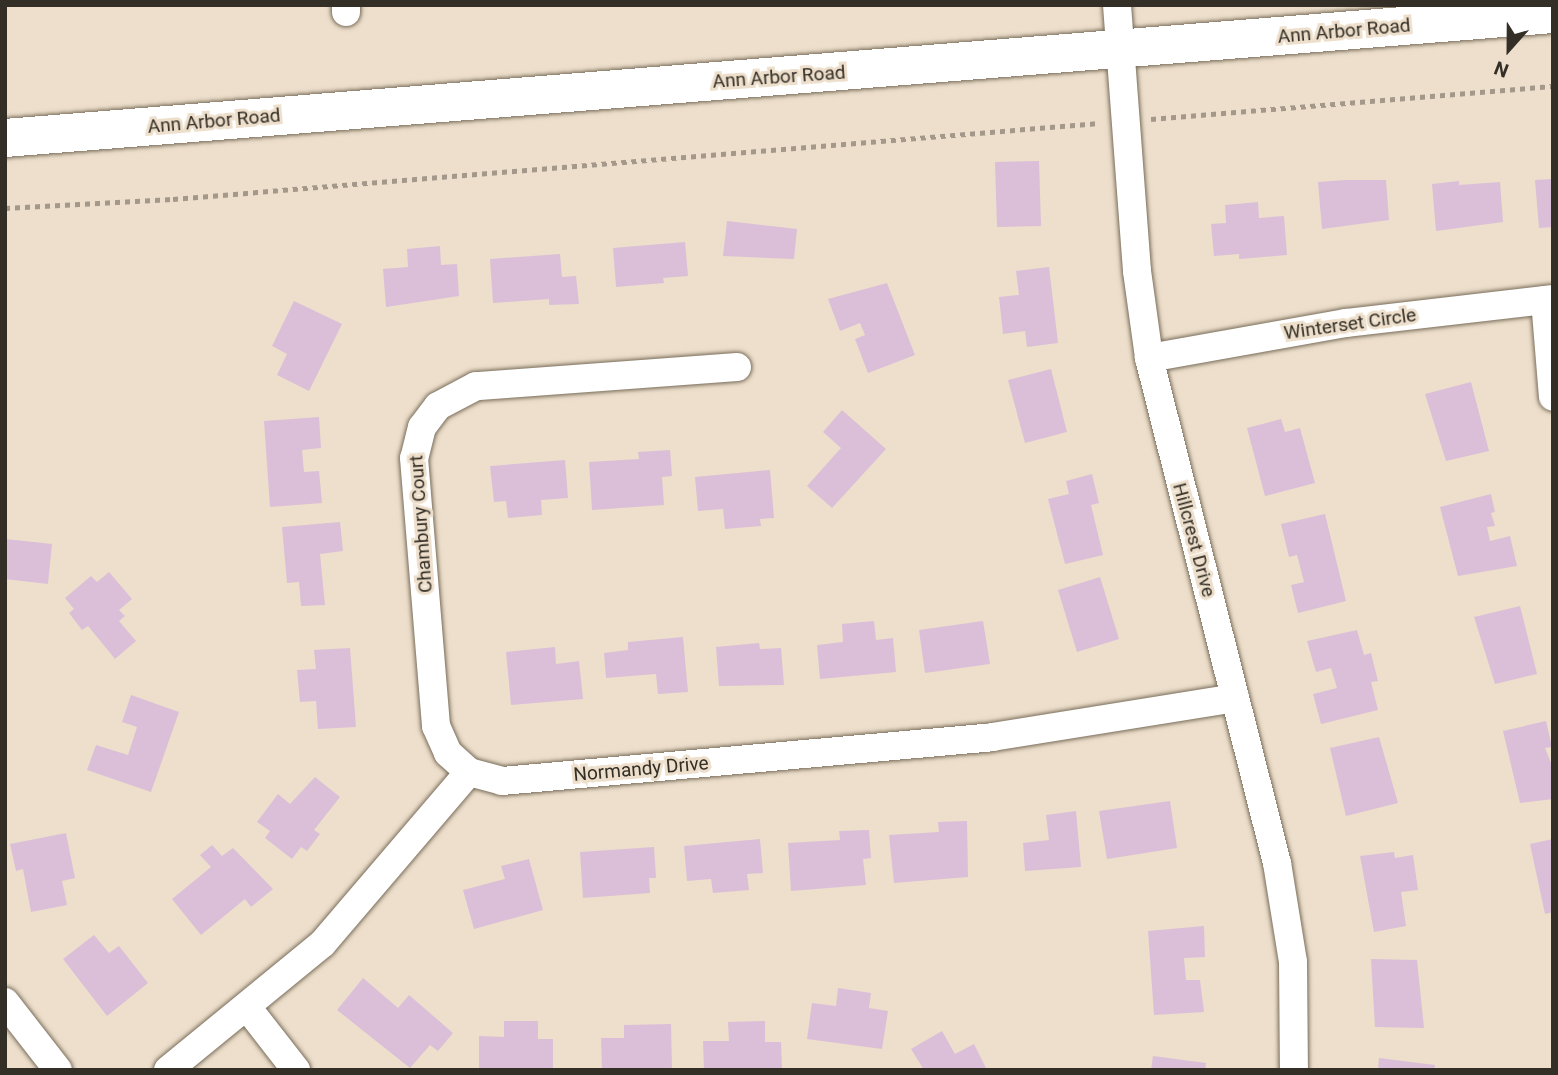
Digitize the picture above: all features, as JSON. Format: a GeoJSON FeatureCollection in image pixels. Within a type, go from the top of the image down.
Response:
{"type":"FeatureCollection","features":[{"type":"Feature","properties":{"kind":"main road","name":"Ann Arbor Road"},"geometry":{"type":"LineString","coordinates":[[5,138],[1553,14]]}},
{"type":"Feature","properties":{"kind":"street","name":"Hillcrest Drive"},"geometry":{"type":"LineString","coordinates":[[1117,5],[1125,121],[1149,358],[1288,920],[1296,1005],[1294,1070]]}},
{"type":"Feature","properties":{"kind":"street","name":"Winterset Circle"},"geometry":{"type":"LineString","coordinates":[[1149,358],[1346,323],[1549,300]]}},
{"type":"Feature","properties":{"kind":"street"},"geometry":{"type":"LineString","coordinates":[[1549,300],[1553,397]]}},
{"type":"Feature","properties":{"kind":"street","name":"Chambury Court"},"geometry":{"type":"LineString","coordinates":[[469,772],[448,753],[436,726],[414,458],[422,427],[439,405],[477,386],[737,367]]}},
{"type":"Feature","properties":{"kind":"street","name":"Normandy Drive"},"geometry":{"type":"LineString","coordinates":[[469,772],[502,781],[992,737],[1235,698]]}},
{"type":"Feature","properties":{"kind":"street"},"geometry":{"type":"LineString","coordinates":[[168,1070],[323,943],[469,772]]}},
{"type":"Feature","properties":{"kind":"street"},"geometry":{"type":"LineString","coordinates":[[5,1002],[58,1070]]}},
{"type":"Feature","properties":{"kind":"street"},"geometry":{"type":"LineString","coordinates":[[247,1007],[296,1070]]}},
{"type":"Feature","properties":{"kind":"path"},"geometry":{"type":"LineString","coordinates":[[5,208],[187,198],[1553,86]]}},
{"type":"Feature","properties":{"kind":"building"},"geometry":{"type":"Polygon","coordinates":[[[1039,161],[1041,226],[997,227],[995,162],[1039,161]]]}},
{"type":"Feature","properties":{"kind":"building"},"geometry":{"type":"Polygon","coordinates":[[[1553,179],[1553,227],[1539,228],[1535,180],[1553,179]]]}},
{"type":"Feature","properties":{"kind":"building"},"geometry":{"type":"Polygon","coordinates":[[[1386,180],[1389,220],[1322,229],[1318,182],[1386,180]]]}},
{"type":"Feature","properties":{"kind":"building"},"geometry":{"type":"Polygon","coordinates":[[[1459,181],[1459,185],[1500,182],[1503,222],[1436,231],[1432,184],[1459,181]]]}},
{"type":"Feature","properties":{"kind":"building"},"geometry":{"type":"Polygon","coordinates":[[[1258,202],[1259,218],[1284,216],[1287,255],[1239,259],[1239,254],[1214,256],[1211,224],[1226,223],[1225,205],[1258,202]]]}},
{"type":"Feature","properties":{"kind":"building"},"geometry":{"type":"Polygon","coordinates":[[[727,221],[797,229],[794,259],[723,256],[727,221]]]}},
{"type":"Feature","properties":{"kind":"building"},"geometry":{"type":"Polygon","coordinates":[[[685,242],[688,276],[663,278],[664,283],[616,287],[613,248],[685,242]]]}},
{"type":"Feature","properties":{"kind":"building"},"geometry":{"type":"Polygon","coordinates":[[[440,246],[441,265],[457,264],[459,296],[386,307],[383,269],[408,267],[407,249],[440,246]]]}},
{"type":"Feature","properties":{"kind":"building"},"geometry":{"type":"Polygon","coordinates":[[[560,254],[562,277],[576,276],[579,304],[549,305],[549,299],[493,303],[490,259],[560,254]]]}},
{"type":"Feature","properties":{"kind":"building"},"geometry":{"type":"Polygon","coordinates":[[[1049,267],[1058,343],[1027,347],[1025,331],[1003,334],[999,297],[1019,295],[1016,271],[1049,267]]]}},
{"type":"Feature","properties":{"kind":"building"},"geometry":{"type":"Polygon","coordinates":[[[887,283],[915,355],[868,373],[855,339],[865,335],[860,323],[840,331],[828,299],[887,283]]]}},
{"type":"Feature","properties":{"kind":"building"},"geometry":{"type":"Polygon","coordinates":[[[294,301],[342,324],[309,391],[277,375],[287,354],[272,346],[294,301]]]}},
{"type":"Feature","properties":{"kind":"building"},"geometry":{"type":"Polygon","coordinates":[[[1051,369],[1067,432],[1025,443],[1008,380],[1051,369]]]}},
{"type":"Feature","properties":{"kind":"building"},"geometry":{"type":"Polygon","coordinates":[[[1471,382],[1489,451],[1446,461],[1425,394],[1471,382]]]}},
{"type":"Feature","properties":{"kind":"building"},"geometry":{"type":"Polygon","coordinates":[[[842,410],[886,449],[832,508],[807,486],[841,448],[823,432],[842,410]]]}},
{"type":"Feature","properties":{"kind":"building"},"geometry":{"type":"Polygon","coordinates":[[[319,417],[321,448],[302,450],[304,472],[319,471],[322,503],[270,507],[264,421],[319,417]]]}},
{"type":"Feature","properties":{"kind":"building"},"geometry":{"type":"Polygon","coordinates":[[[1281,419],[1285,432],[1300,428],[1315,483],[1265,496],[1247,428],[1281,419]]]}},
{"type":"Feature","properties":{"kind":"building"},"geometry":{"type":"Polygon","coordinates":[[[670,450],[672,476],[662,477],[664,505],[592,510],[589,462],[639,459],[638,452],[670,450]]]}},
{"type":"Feature","properties":{"kind":"building"},"geometry":{"type":"Polygon","coordinates":[[[565,460],[568,498],[541,500],[542,515],[508,518],[506,501],[494,502],[490,466],[565,460]]]}},
{"type":"Feature","properties":{"kind":"building"},"geometry":{"type":"Polygon","coordinates":[[[770,470],[774,518],[760,519],[761,526],[725,529],[723,509],[698,511],[695,477],[770,470]]]}},
{"type":"Feature","properties":{"kind":"building"},"geometry":{"type":"Polygon","coordinates":[[[1092,474],[1099,503],[1091,505],[1103,555],[1065,564],[1048,499],[1069,494],[1066,481],[1092,474]]]}},
{"type":"Feature","properties":{"kind":"building"},"geometry":{"type":"Polygon","coordinates":[[[1491,494],[1495,512],[1491,513],[1495,526],[1487,527],[1490,541],[1510,536],[1517,566],[1458,576],[1440,507],[1491,494]]]}},
{"type":"Feature","properties":{"kind":"building"},"geometry":{"type":"Polygon","coordinates":[[[1325,514],[1346,601],[1298,613],[1291,585],[1304,582],[1297,555],[1289,557],[1281,524],[1325,514]]]}},
{"type":"Feature","properties":{"kind":"building"},"geometry":{"type":"Polygon","coordinates":[[[340,522],[343,551],[320,554],[325,605],[301,606],[299,582],[287,583],[282,527],[340,522]]]}},
{"type":"Feature","properties":{"kind":"building"},"geometry":{"type":"Polygon","coordinates":[[[5,539],[52,544],[48,584],[5,579],[5,539]]]}},
{"type":"Feature","properties":{"kind":"building"},"geometry":{"type":"Polygon","coordinates":[[[109,572],[132,599],[119,610],[125,616],[119,621],[136,641],[115,659],[88,626],[82,630],[69,613],[74,609],[65,598],[91,576],[97,582],[109,572]]]}},
{"type":"Feature","properties":{"kind":"building"},"geometry":{"type":"Polygon","coordinates":[[[1100,577],[1119,639],[1077,652],[1058,590],[1100,577]]]}},
{"type":"Feature","properties":{"kind":"building"},"geometry":{"type":"Polygon","coordinates":[[[1520,606],[1537,674],[1495,684],[1474,617],[1520,606]]]}},
{"type":"Feature","properties":{"kind":"building"},"geometry":{"type":"Polygon","coordinates":[[[874,621],[876,640],[893,638],[896,672],[820,679],[817,645],[843,642],[842,624],[874,621]]]}},
{"type":"Feature","properties":{"kind":"building"},"geometry":{"type":"Polygon","coordinates":[[[983,621],[990,664],[925,673],[919,630],[983,621]]]}},
{"type":"Feature","properties":{"kind":"building"},"geometry":{"type":"Polygon","coordinates":[[[1357,630],[1364,655],[1371,653],[1378,681],[1371,682],[1378,710],[1321,724],[1313,694],[1337,688],[1331,668],[1316,672],[1307,641],[1357,630]]]}},
{"type":"Feature","properties":{"kind":"building"},"geometry":{"type":"Polygon","coordinates":[[[683,637],[688,692],[658,694],[656,674],[606,678],[604,653],[628,650],[628,642],[683,637]]]}},
{"type":"Feature","properties":{"kind":"building"},"geometry":{"type":"Polygon","coordinates":[[[759,643],[760,649],[781,648],[784,685],[719,686],[716,647],[759,643]]]}},
{"type":"Feature","properties":{"kind":"building"},"geometry":{"type":"Polygon","coordinates":[[[555,647],[556,664],[579,661],[583,699],[511,705],[506,652],[555,647]]]}},
{"type":"Feature","properties":{"kind":"building"},"geometry":{"type":"Polygon","coordinates":[[[350,648],[356,727],[318,729],[316,701],[300,702],[297,670],[316,669],[314,650],[350,648]]]}},
{"type":"Feature","properties":{"kind":"building"},"geometry":{"type":"Polygon","coordinates":[[[131,695],[179,712],[151,792],[87,770],[96,745],[128,755],[137,727],[122,722],[131,695]]]}},
{"type":"Feature","properties":{"kind":"building"},"geometry":{"type":"Polygon","coordinates":[[[1546,721],[1552,747],[1545,748],[1553,768],[1553,799],[1520,803],[1503,731],[1546,721]]]}},
{"type":"Feature","properties":{"kind":"building"},"geometry":{"type":"Polygon","coordinates":[[[1379,737],[1398,803],[1346,816],[1330,748],[1379,737]]]}},
{"type":"Feature","properties":{"kind":"building"},"geometry":{"type":"Polygon","coordinates":[[[315,777],[340,797],[314,830],[320,834],[307,851],[301,847],[292,859],[265,838],[270,831],[257,822],[278,794],[290,804],[315,777]]]}},
{"type":"Feature","properties":{"kind":"building"},"geometry":{"type":"Polygon","coordinates":[[[1170,801],[1177,848],[1107,859],[1099,811],[1170,801]]]}},
{"type":"Feature","properties":{"kind":"building"},"geometry":{"type":"Polygon","coordinates":[[[1076,811],[1081,867],[1025,871],[1023,843],[1049,840],[1046,815],[1076,811]]]}},
{"type":"Feature","properties":{"kind":"building"},"geometry":{"type":"Polygon","coordinates":[[[967,821],[968,877],[894,883],[889,835],[939,832],[938,822],[967,821]]]}},
{"type":"Feature","properties":{"kind":"building"},"geometry":{"type":"Polygon","coordinates":[[[869,830],[871,858],[863,859],[866,885],[791,891],[788,843],[840,840],[839,831],[869,830]]]}},
{"type":"Feature","properties":{"kind":"building"},"geometry":{"type":"Polygon","coordinates":[[[66,833],[75,878],[62,881],[67,905],[31,912],[23,869],[16,871],[10,844],[66,833]]]}},
{"type":"Feature","properties":{"kind":"building"},"geometry":{"type":"Polygon","coordinates":[[[760,839],[763,873],[747,874],[749,890],[713,893],[711,879],[687,881],[684,846],[760,839]]]}},
{"type":"Feature","properties":{"kind":"building"},"geometry":{"type":"Polygon","coordinates":[[[1553,839],[1553,912],[1545,914],[1530,844],[1553,839]]]}},
{"type":"Feature","properties":{"kind":"building"},"geometry":{"type":"Polygon","coordinates":[[[212,845],[222,856],[233,848],[273,889],[251,907],[245,899],[201,935],[172,899],[211,867],[200,855],[212,845]]]}},
{"type":"Feature","properties":{"kind":"building"},"geometry":{"type":"Polygon","coordinates":[[[654,847],[656,878],[649,878],[650,893],[583,898],[580,852],[654,847]]]}},
{"type":"Feature","properties":{"kind":"building"},"geometry":{"type":"Polygon","coordinates":[[[1394,852],[1395,858],[1413,855],[1418,890],[1401,892],[1406,926],[1374,932],[1360,856],[1394,852]]]}},
{"type":"Feature","properties":{"kind":"building"},"geometry":{"type":"Polygon","coordinates":[[[529,859],[543,910],[474,929],[463,890],[505,879],[501,866],[529,859]]]}},
{"type":"Feature","properties":{"kind":"building"},"geometry":{"type":"Polygon","coordinates":[[[1204,926],[1205,957],[1184,958],[1186,980],[1200,980],[1204,1012],[1154,1015],[1148,931],[1204,926]]]}},
{"type":"Feature","properties":{"kind":"building"},"geometry":{"type":"Polygon","coordinates":[[[94,935],[109,953],[119,946],[148,983],[107,1016],[63,959],[94,935]]]}},
{"type":"Feature","properties":{"kind":"building"},"geometry":{"type":"Polygon","coordinates":[[[1371,959],[1417,960],[1424,1028],[1375,1027],[1371,959]]]}},
{"type":"Feature","properties":{"kind":"building"},"geometry":{"type":"Polygon","coordinates":[[[363,978],[398,1008],[409,995],[453,1033],[438,1051],[430,1045],[410,1068],[337,1010],[363,978]]]}},
{"type":"Feature","properties":{"kind":"building"},"geometry":{"type":"Polygon","coordinates":[[[838,988],[871,993],[869,1008],[888,1011],[882,1049],[807,1039],[812,1003],[836,1006],[838,988]]]}},
{"type":"Feature","properties":{"kind":"building"},"geometry":{"type":"Polygon","coordinates":[[[504,1021],[538,1021],[538,1039],[553,1039],[553,1070],[479,1070],[479,1036],[504,1037],[504,1021]]]}},
{"type":"Feature","properties":{"kind":"building"},"geometry":{"type":"Polygon","coordinates":[[[765,1021],[765,1042],[781,1042],[782,1070],[704,1070],[703,1041],[729,1041],[728,1022],[765,1021]]]}},
{"type":"Feature","properties":{"kind":"building"},"geometry":{"type":"Polygon","coordinates":[[[671,1024],[672,1070],[602,1070],[601,1038],[624,1038],[624,1025],[671,1024]]]}},
{"type":"Feature","properties":{"kind":"building"},"geometry":{"type":"Polygon","coordinates":[[[942,1031],[955,1054],[974,1044],[987,1070],[924,1070],[911,1049],[942,1031]]]}},
{"type":"Feature","properties":{"kind":"building"},"geometry":{"type":"Polygon","coordinates":[[[1153,1056],[1206,1063],[1205,1070],[1151,1070],[1153,1056]]]}},
{"type":"Feature","properties":{"kind":"building"},"geometry":{"type":"Polygon","coordinates":[[[1379,1058],[1435,1065],[1434,1070],[1378,1070],[1379,1058]]]}}]}
